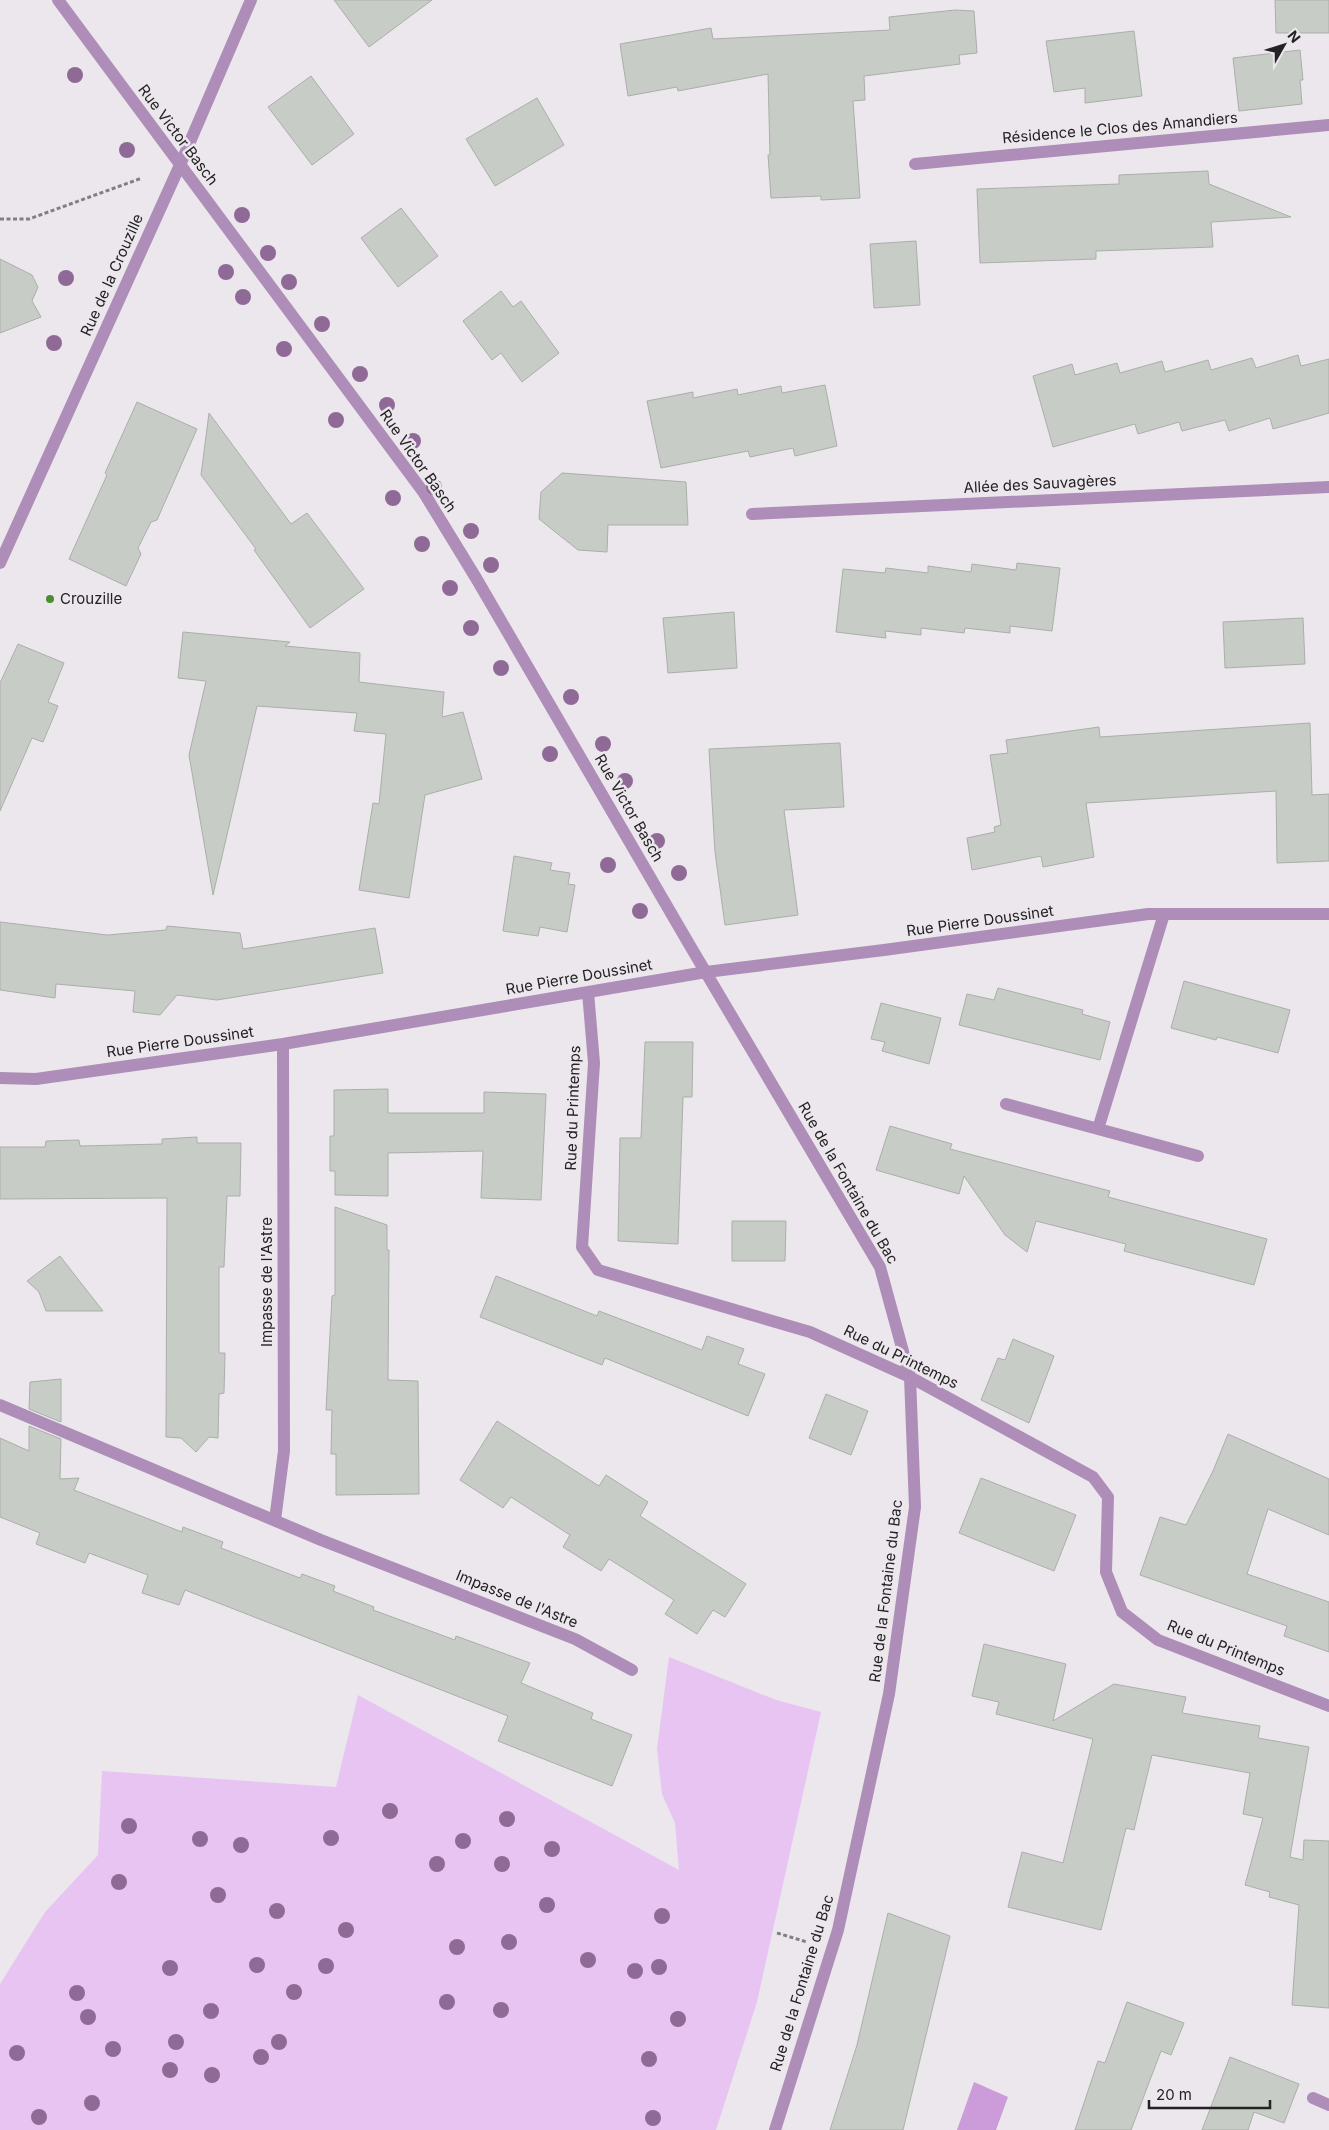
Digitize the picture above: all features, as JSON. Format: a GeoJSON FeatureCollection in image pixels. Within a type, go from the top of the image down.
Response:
{"type":"FeatureCollection","features":[{"type":"Feature","properties":{"kind":"street","name":"Rue Victor Basch"},"geometry":{"type":"LineString","coordinates":[[58,0],[424,493],[476,578],[706,972]]}},
{"type":"Feature","properties":{"kind":"street","name":"Rue de la Crouzille"},"geometry":{"type":"LineString","coordinates":[[0,563],[180,164],[251,0]]}},
{"type":"Feature","properties":{"kind":"street","name":"Résidence le Clos des Amandiers"},"geometry":{"type":"LineString","coordinates":[[915,164],[1329,125]]}},
{"type":"Feature","properties":{"kind":"street","name":"Allée des Sauvagères"},"geometry":{"type":"LineString","coordinates":[[752,514],[1329,486]]}},
{"type":"Feature","properties":{"kind":"street","name":"Rue Pierre Doussinet"},"geometry":{"type":"LineString","coordinates":[[0,1078],[36,1079],[282,1044],[706,972],[894,949],[1148,914],[1329,914]]}},
{"type":"Feature","properties":{"kind":"street"},"geometry":{"type":"LineString","coordinates":[[1098,1129],[1164,914]]}},
{"type":"Feature","properties":{"kind":"street","name":"Rue de la Fontaine du Bac"},"geometry":{"type":"LineString","coordinates":[[706,972],[880,1266],[910,1377],[915,1507],[889,1694],[838,1930],[775,2130]]}},
{"type":"Feature","properties":{"kind":"street","name":"Rue du Printemps"},"geometry":{"type":"LineString","coordinates":[[588,992],[594,1063],[582,1247],[598,1270],[810,1332],[910,1377],[1093,1477],[1108,1497],[1106,1572],[1122,1612],[1158,1640],[1329,1706]]}},
{"type":"Feature","properties":{"kind":"street","name":"Impasse de l'Astre"},"geometry":{"type":"LineString","coordinates":[[275,1520],[284,1451],[282,1044]]}},
{"type":"Feature","properties":{"kind":"street"},"geometry":{"type":"LineString","coordinates":[[1006,1104],[1198,1156]]}},
{"type":"Feature","properties":{"kind":"street","name":"Impasse de l'Astre"},"geometry":{"type":"LineString","coordinates":[[0,1405],[321,1540],[575,1639],[632,1670]]}},
{"type":"Feature","properties":{"kind":"street"},"geometry":{"type":"LineString","coordinates":[[1313,2098],[1329,2105]]}},
{"type":"Feature","properties":{"kind":"path"},"geometry":{"type":"LineString","coordinates":[[0,219],[29,219],[180,164]]}},
{"type":"Feature","properties":{"kind":"shaded area"},"geometry":{"type":"Polygon","coordinates":[[[669,1657],[776,1700],[821,1712],[757,2002],[716,2130],[0,2130],[0,1984],[45,1912],[98,1855],[102,1771],[336,1787],[358,1695],[679,1870],[675,1823],[662,1794],[657,1749],[669,1657]]]}},
{"type":"Feature","properties":{"kind":"shaded area"},"geometry":{"type":"Polygon","coordinates":[[[974,2082],[1008,2097],[996,2130],[957,2130],[974,2082]]]}},
{"type":"Feature","properties":{"kind":"building"},"geometry":{"type":"Polygon","coordinates":[[[334,0],[432,0],[369,47],[334,0]]]}},
{"type":"Feature","properties":{"kind":"building"},"geometry":{"type":"Polygon","coordinates":[[[1275,0],[1329,0],[1329,33],[1276,33],[1275,0]]]}},
{"type":"Feature","properties":{"kind":"building"},"geometry":{"type":"Polygon","coordinates":[[[955,10],[974,11],[977,53],[959,55],[960,64],[864,76],[865,100],[853,101],[860,198],[821,200],[821,196],[771,198],[768,155],[770,155],[768,74],[678,91],[677,87],[628,96],[620,44],[711,28],[713,39],[890,30],[889,17],[955,10]]]}},
{"type":"Feature","properties":{"kind":"building"},"geometry":{"type":"Polygon","coordinates":[[[1134,31],[1142,96],[1085,103],[1085,88],[1054,92],[1046,41],[1134,31]]]}},
{"type":"Feature","properties":{"kind":"building"},"geometry":{"type":"Polygon","coordinates":[[[1300,50],[1303,80],[1300,80],[1302,104],[1239,111],[1233,58],[1300,50]]]}},
{"type":"Feature","properties":{"kind":"building"},"geometry":{"type":"Polygon","coordinates":[[[311,76],[354,134],[312,165],[268,107],[311,76]]]}},
{"type":"Feature","properties":{"kind":"building"},"geometry":{"type":"Polygon","coordinates":[[[537,98],[564,145],[495,186],[466,139],[537,98]]]}},
{"type":"Feature","properties":{"kind":"building"},"geometry":{"type":"Polygon","coordinates":[[[1208,171],[1209,184],[1291,217],[1211,222],[1213,247],[1096,251],[1096,259],[980,263],[977,189],[1119,184],[1119,175],[1208,171]]]}},
{"type":"Feature","properties":{"kind":"building"},"geometry":{"type":"Polygon","coordinates":[[[401,208],[438,256],[398,287],[361,238],[401,208]]]}},
{"type":"Feature","properties":{"kind":"building"},"geometry":{"type":"Polygon","coordinates":[[[916,241],[920,305],[874,308],[870,244],[916,241]]]}},
{"type":"Feature","properties":{"kind":"building"},"geometry":{"type":"Polygon","coordinates":[[[0,259],[32,275],[38,287],[32,301],[41,317],[0,333],[0,259]]]}},
{"type":"Feature","properties":{"kind":"building"},"geometry":{"type":"Polygon","coordinates":[[[501,291],[513,307],[521,301],[559,353],[522,382],[501,353],[492,360],[463,321],[501,291]]]}},
{"type":"Feature","properties":{"kind":"building"},"geometry":{"type":"Polygon","coordinates":[[[1298,355],[1301,366],[1329,359],[1329,413],[1273,429],[1270,418],[1229,431],[1225,420],[1182,431],[1179,422],[1138,434],[1135,424],[1053,447],[1033,376],[1072,364],[1075,375],[1117,363],[1120,373],[1162,361],[1165,372],[1208,360],[1211,370],[1252,358],[1256,368],[1298,355]]]}},
{"type":"Feature","properties":{"kind":"building"},"geometry":{"type":"Polygon","coordinates":[[[825,385],[837,446],[795,456],[793,448],[750,457],[748,451],[661,468],[647,401],[693,392],[693,398],[737,389],[738,395],[781,386],[782,393],[825,385]]]}},
{"type":"Feature","properties":{"kind":"building"},"geometry":{"type":"Polygon","coordinates":[[[137,402],[197,429],[157,520],[151,522],[138,548],[141,554],[126,586],[69,559],[137,402]]]}},
{"type":"Feature","properties":{"kind":"building"},"geometry":{"type":"Polygon","coordinates":[[[209,413],[291,524],[307,513],[364,589],[310,628],[254,550],[256,549],[201,475],[209,413]]]}},
{"type":"Feature","properties":{"kind":"building"},"geometry":{"type":"Polygon","coordinates":[[[562,473],[686,482],[688,525],[608,525],[607,552],[578,550],[539,519],[541,492],[562,473]]]}},
{"type":"Feature","properties":{"kind":"building"},"geometry":{"type":"Polygon","coordinates":[[[1017,563],[1060,568],[1052,631],[1010,626],[1010,633],[965,628],[964,633],[921,628],[921,635],[885,631],[886,638],[836,632],[843,569],[885,573],[886,568],[928,573],[928,566],[971,572],[972,564],[1016,570],[1017,563]]]}},
{"type":"Feature","properties":{"kind":"building"},"geometry":{"type":"Polygon","coordinates":[[[734,612],[737,668],[668,673],[663,618],[734,612]]]}},
{"type":"Feature","properties":{"kind":"building"},"geometry":{"type":"Polygon","coordinates":[[[1303,618],[1305,664],[1225,668],[1223,622],[1303,618]]]}},
{"type":"Feature","properties":{"kind":"building"},"geometry":{"type":"Polygon","coordinates":[[[183,632],[290,642],[285,646],[360,653],[359,682],[444,692],[442,717],[463,712],[482,779],[425,795],[409,898],[359,890],[373,803],[379,804],[386,734],[354,731],[357,713],[257,706],[213,895],[189,755],[206,681],[178,678],[183,632]]]}},
{"type":"Feature","properties":{"kind":"building"},"geometry":{"type":"Polygon","coordinates":[[[18,644],[64,663],[48,702],[58,706],[43,742],[32,738],[0,811],[0,683],[18,644]]]}},
{"type":"Feature","properties":{"kind":"building"},"geometry":{"type":"Polygon","coordinates":[[[1310,723],[1312,795],[1329,794],[1329,861],[1277,863],[1276,791],[1086,803],[1094,857],[1043,867],[1041,856],[972,870],[967,838],[995,832],[994,827],[1001,825],[990,755],[1008,753],[1006,740],[1099,727],[1100,737],[1310,723]]]}},
{"type":"Feature","properties":{"kind":"building"},"geometry":{"type":"Polygon","coordinates":[[[840,743],[844,807],[784,810],[798,915],[725,925],[715,852],[709,749],[840,743]]]}},
{"type":"Feature","properties":{"kind":"building"},"geometry":{"type":"Polygon","coordinates":[[[514,856],[552,863],[550,870],[570,873],[568,884],[575,885],[567,932],[540,927],[538,936],[503,931],[514,856]]]}},
{"type":"Feature","properties":{"kind":"building"},"geometry":{"type":"Polygon","coordinates":[[[0,922],[107,935],[166,930],[167,926],[240,933],[243,949],[375,928],[383,973],[217,1000],[177,995],[160,1015],[133,1012],[135,991],[56,984],[55,998],[0,990],[0,922]]]}},
{"type":"Feature","properties":{"kind":"building"},"geometry":{"type":"Polygon","coordinates":[[[1184,981],[1290,1010],[1278,1053],[1217,1037],[1216,1040],[1171,1028],[1184,981]]]}},
{"type":"Feature","properties":{"kind":"building"},"geometry":{"type":"Polygon","coordinates":[[[998,988],[1083,1010],[1082,1014],[1110,1022],[1100,1060],[959,1025],[967,994],[994,1000],[998,988]]]}},
{"type":"Feature","properties":{"kind":"building"},"geometry":{"type":"Polygon","coordinates":[[[881,1003],[941,1018],[929,1064],[882,1051],[885,1042],[871,1039],[881,1003]]]}},
{"type":"Feature","properties":{"kind":"building"},"geometry":{"type":"Polygon","coordinates":[[[645,1042],[693,1042],[692,1097],[683,1097],[678,1244],[618,1241],[620,1138],[641,1138],[645,1042]]]}},
{"type":"Feature","properties":{"kind":"building"},"geometry":{"type":"Polygon","coordinates":[[[388,1089],[388,1113],[484,1113],[484,1092],[546,1094],[541,1200],[481,1198],[483,1151],[388,1153],[388,1196],[335,1195],[335,1171],[330,1171],[330,1136],[334,1136],[334,1090],[388,1089]]]}},
{"type":"Feature","properties":{"kind":"building"},"geometry":{"type":"Polygon","coordinates":[[[890,1126],[952,1144],[950,1149],[1110,1191],[1108,1197],[1267,1239],[1254,1285],[1124,1251],[1126,1244],[1036,1221],[1027,1252],[1005,1235],[964,1176],[959,1194],[876,1170],[890,1126]]]}},
{"type":"Feature","properties":{"kind":"building"},"geometry":{"type":"Polygon","coordinates":[[[197,1137],[197,1143],[241,1143],[240,1196],[227,1196],[224,1267],[219,1267],[219,1353],[225,1353],[224,1393],[219,1394],[218,1438],[209,1437],[196,1452],[181,1438],[166,1437],[167,1198],[0,1199],[0,1147],[45,1147],[46,1141],[79,1140],[80,1146],[162,1144],[162,1139],[197,1137]]]}},
{"type":"Feature","properties":{"kind":"building"},"geometry":{"type":"Polygon","coordinates":[[[335,1207],[387,1225],[387,1250],[389,1250],[388,1380],[418,1381],[419,1494],[336,1495],[336,1454],[331,1454],[332,1410],[326,1410],[332,1296],[335,1295],[335,1207]]]}},
{"type":"Feature","properties":{"kind":"building"},"geometry":{"type":"Polygon","coordinates":[[[732,1221],[786,1221],[785,1261],[732,1261],[732,1221]]]}},
{"type":"Feature","properties":{"kind":"building"},"geometry":{"type":"Polygon","coordinates":[[[60,1256],[103,1311],[46,1311],[39,1292],[27,1281],[60,1256]]]}},
{"type":"Feature","properties":{"kind":"building"},"geometry":{"type":"Polygon","coordinates":[[[496,1276],[597,1316],[599,1311],[702,1350],[707,1336],[744,1349],[738,1364],[765,1374],[748,1416],[605,1358],[602,1365],[480,1317],[496,1276]]]}},
{"type":"Feature","properties":{"kind":"building"},"geometry":{"type":"Polygon","coordinates":[[[1013,1339],[1054,1356],[1029,1423],[981,1400],[998,1358],[1005,1360],[1013,1339]]]}},
{"type":"Feature","properties":{"kind":"building"},"geometry":{"type":"Polygon","coordinates":[[[61,1379],[61,1422],[29,1409],[30,1382],[61,1379]]]}},
{"type":"Feature","properties":{"kind":"building"},"geometry":{"type":"Polygon","coordinates":[[[826,1394],[868,1411],[851,1455],[809,1438],[826,1394]]]}},
{"type":"Feature","properties":{"kind":"building"},"geometry":{"type":"Polygon","coordinates":[[[497,1421],[599,1486],[606,1475],[648,1502],[640,1516],[746,1584],[725,1617],[713,1610],[697,1634],[665,1614],[674,1600],[609,1559],[601,1571],[563,1547],[570,1535],[511,1497],[503,1508],[460,1480],[497,1421]]]}},
{"type":"Feature","properties":{"kind":"building"},"geometry":{"type":"Polygon","coordinates":[[[29,1426],[61,1439],[60,1479],[79,1478],[74,1490],[182,1532],[183,1527],[223,1542],[221,1548],[300,1578],[302,1574],[335,1586],[333,1591],[374,1607],[373,1610],[455,1640],[456,1636],[530,1663],[521,1683],[593,1713],[591,1719],[632,1735],[612,1786],[498,1741],[508,1716],[185,1590],[179,1605],[142,1593],[148,1575],[89,1553],[85,1563],[36,1544],[40,1533],[0,1517],[0,1438],[29,1451],[29,1426]]]}},
{"type":"Feature","properties":{"kind":"building"},"geometry":{"type":"Polygon","coordinates":[[[1228,1434],[1329,1479],[1329,1535],[1268,1509],[1247,1574],[1329,1602],[1329,1652],[1284,1636],[1287,1626],[1140,1575],[1160,1517],[1186,1525],[1213,1471],[1228,1434]]]}},
{"type":"Feature","properties":{"kind":"building"},"geometry":{"type":"Polygon","coordinates":[[[981,1478],[1076,1515],[1054,1571],[959,1533],[981,1478]]]}},
{"type":"Feature","properties":{"kind":"building"},"geometry":{"type":"Polygon","coordinates":[[[984,1644],[1066,1664],[1053,1721],[1114,1684],[1186,1697],[1182,1713],[1260,1726],[1258,1738],[1309,1747],[1290,1857],[1303,1860],[1304,1840],[1329,1841],[1329,2008],[1292,2005],[1299,1905],[1269,1897],[1270,1892],[1245,1885],[1263,1818],[1243,1814],[1250,1773],[1152,1755],[1134,1830],[1126,1828],[1101,1930],[1008,1907],[1022,1852],[1063,1863],[1093,1739],[996,1714],[999,1702],[972,1696],[984,1644]]]}},
{"type":"Feature","properties":{"kind":"building"},"geometry":{"type":"Polygon","coordinates":[[[888,1913],[950,1936],[903,2130],[830,2130],[857,2045],[888,1913]]]}},
{"type":"Feature","properties":{"kind":"building"},"geometry":{"type":"Polygon","coordinates":[[[1127,2002],[1184,2023],[1171,2055],[1161,2051],[1131,2130],[1075,2130],[1098,2061],[1105,2063],[1127,2002]]]}},
{"type":"Feature","properties":{"kind":"building"},"geometry":{"type":"Polygon","coordinates":[[[1230,2057],[1299,2084],[1284,2123],[1254,2112],[1248,2130],[1202,2130],[1230,2057]]]}},
{"type":"Feature","properties":{"kind":"place","name":"Crouzille"},"geometry":{"type":"Point","coordinates":[50,599]}}]}
